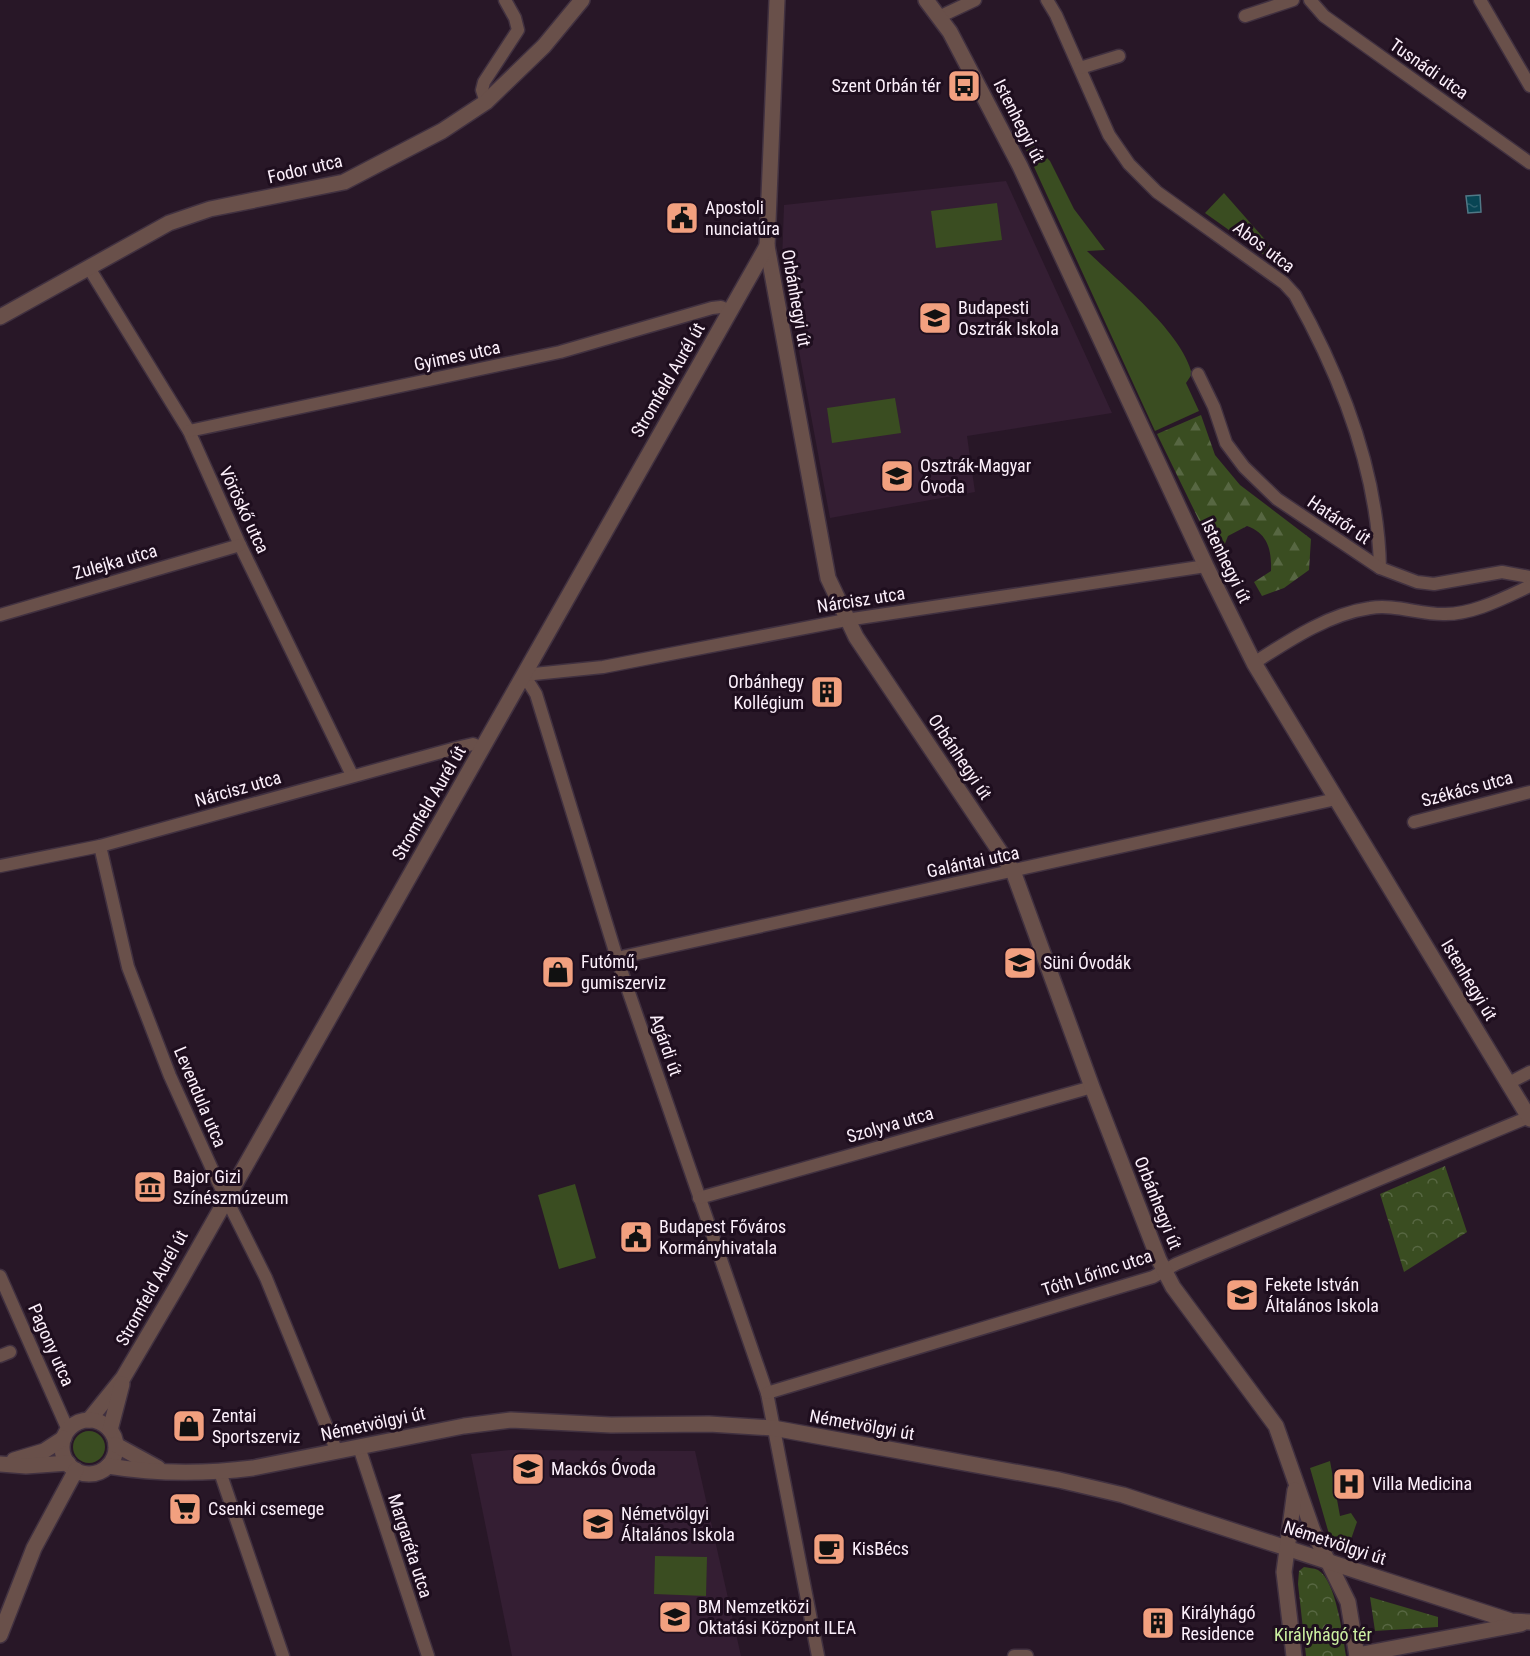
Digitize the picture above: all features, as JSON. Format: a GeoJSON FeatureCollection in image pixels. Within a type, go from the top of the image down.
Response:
{"type":"FeatureCollection","features":[{"type":"Feature","properties":{"kind":"street"},"geometry":{"type":"LineString","coordinates":[[486,102],[482,90],[484,82],[518,30],[515,18],[505,0]]}},
{"type":"Feature","properties":{"kind":"street","name":"Fodor utca"},"geometry":{"type":"LineString","coordinates":[[0,317],[159,228],[189,215],[344,182],[442,131],[486,102],[544,46],[582,0]]}},
{"type":"Feature","properties":{"kind":"street","name":"Orbánhegyi út"},"geometry":{"type":"LineString","coordinates":[[777,0],[766,246],[828,578],[846,620],[1013,871],[1092,1087],[1164,1271],[1173,1287],[1264,1407],[1285,1446],[1296,1487],[1327,1560]]}},
{"type":"Feature","properties":{"kind":"street","name":"Istenhegyi út"},"geometry":{"type":"LineString","coordinates":[[926,0],[941,16],[1047,222],[1206,566],[1254,663],[1529,1118]]}},
{"type":"Feature","properties":{"kind":"street"},"geometry":{"type":"LineString","coordinates":[[941,16],[975,0]]}},
{"type":"Feature","properties":{"kind":"street","name":"Abos utca"},"geometry":{"type":"LineString","coordinates":[[1047,0],[1109,135],[1140,177],[1284,283],[1295,295],[1356,425],[1363,448],[1380,548],[1380,568]]}},
{"type":"Feature","properties":{"kind":"street"},"geometry":{"type":"LineString","coordinates":[[1245,16],[1293,0]]}},
{"type":"Feature","properties":{"kind":"street","name":"Tusnádi utca"},"geometry":{"type":"LineString","coordinates":[[1310,0],[1324,16],[1530,163]]}},
{"type":"Feature","properties":{"kind":"street"},"geometry":{"type":"LineString","coordinates":[[1480,0],[1530,86]]}},
{"type":"Feature","properties":{"kind":"street"},"geometry":{"type":"LineString","coordinates":[[1080,68],[1119,56]]}},
{"type":"Feature","properties":{"kind":"street","name":"Stromfeld Aurél út"},"geometry":{"type":"LineString","coordinates":[[89,1420],[123,1378],[483,748],[766,246]]}},
{"type":"Feature","properties":{"kind":"street","name":"Vöröskő utca"},"geometry":{"type":"LineString","coordinates":[[89,268],[189,431],[240,544],[352,775]]}},
{"type":"Feature","properties":{"kind":"street","name":"Gyimes utca"},"geometry":{"type":"LineString","coordinates":[[189,431],[560,352],[712,308],[721,307],[730,311]]}},
{"type":"Feature","properties":{"kind":"street","name":"Határőr út"},"geometry":{"type":"LineString","coordinates":[[1198,374],[1214,407],[1226,443],[1244,467],[1277,499],[1380,568],[1417,582],[1434,584],[1502,572],[1530,577]]}},
{"type":"Feature","properties":{"kind":"street","name":"Zulejka utca"},"geometry":{"type":"LineString","coordinates":[[0,615],[240,544]]}},
{"type":"Feature","properties":{"kind":"street","name":"Nárcisz utca"},"geometry":{"type":"LineString","coordinates":[[524,675],[603,667],[846,620],[1206,566]]}},
{"type":"Feature","properties":{"kind":"street"},"geometry":{"type":"LineString","coordinates":[[1254,663],[1329,620],[1370,608],[1395,608],[1445,615],[1489,604],[1530,586]]}},
{"type":"Feature","properties":{"kind":"street","name":"Agárdi út"},"geometry":{"type":"LineString","coordinates":[[524,675],[536,694],[617,958],[766,1393],[818,1656]]}},
{"type":"Feature","properties":{"kind":"street","name":"Nárcisz utca"},"geometry":{"type":"LineString","coordinates":[[0,866],[100,846],[352,775],[473,744],[483,748]]}},
{"type":"Feature","properties":{"kind":"street","name":"Székács utca"},"geometry":{"type":"LineString","coordinates":[[1414,822],[1530,792]]}},
{"type":"Feature","properties":{"kind":"street","name":"Galántai utca"},"geometry":{"type":"LineString","coordinates":[[617,958],[1336,799]]}},
{"type":"Feature","properties":{"kind":"street","name":"Levendula utca"},"geometry":{"type":"LineString","coordinates":[[100,846],[129,967],[170,1076],[225,1197],[266,1278],[337,1452]]}},
{"type":"Feature","properties":{"kind":"street"},"geometry":{"type":"LineString","coordinates":[[1509,1083],[1530,1072]]}},
{"type":"Feature","properties":{"kind":"street","name":"Szolyva utca"},"geometry":{"type":"LineString","coordinates":[[699,1198],[1092,1087]]}},
{"type":"Feature","properties":{"kind":"street","name":"Tóth Lőrinc utca"},"geometry":{"type":"LineString","coordinates":[[766,1393],[1153,1277],[1529,1118]]}},
{"type":"Feature","properties":{"kind":"street","name":"Pagony utca"},"geometry":{"type":"LineString","coordinates":[[0,1276],[66,1434]]}},
{"type":"Feature","properties":{"kind":"street","name":"Stromfeld Aurél út"},"geometry":{"type":"LineString","coordinates":[[110,1430],[123,1378]]}},
{"type":"Feature","properties":{"kind":"street"},"geometry":{"type":"LineString","coordinates":[[89,1420],[97,1421],[110,1430],[116,1445],[116,1453],[108,1466],[93,1474],[72,1467],[1,1463],[45,1451],[74,1425],[89,1420]]}},
{"type":"Feature","properties":{"kind":"street","name":"Németvölgyi út"},"geometry":{"type":"LineString","coordinates":[[108,1466],[169,1472],[220,1472],[337,1452],[464,1426],[511,1420],[773,1428],[1070,1483],[1123,1495],[1511,1621],[1529,1623]]}},
{"type":"Feature","properties":{"kind":"street"},"geometry":{"type":"LineString","coordinates":[[66,1434],[63,1448],[72,1467]]}},
{"type":"Feature","properties":{"kind":"street","name":"Németvölgyi út"},"geometry":{"type":"LineString","coordinates":[[116,1445],[134,1457],[169,1472]]}},
{"type":"Feature","properties":{"kind":"street","name":"Margaréta utca"},"geometry":{"type":"LineString","coordinates":[[359,1447],[428,1656]]}},
{"type":"Feature","properties":{"kind":"street"},"geometry":{"type":"LineString","coordinates":[[0,1635],[34,1548],[72,1467]]}},
{"type":"Feature","properties":{"kind":"street"},"geometry":{"type":"LineString","coordinates":[[220,1472],[283,1656]]}},
{"type":"Feature","properties":{"kind":"street","name":"Orbánhegyi út"},"geometry":{"type":"LineString","coordinates":[[1286,1547],[1296,1487]]}},
{"type":"Feature","properties":{"kind":"street"},"geometry":{"type":"LineString","coordinates":[[1286,1547],[1284,1583],[1294,1656]]}},
{"type":"Feature","properties":{"kind":"street"},"geometry":{"type":"LineString","coordinates":[[1327,1560],[1348,1602],[1357,1656],[1529,1623]]}},
{"type":"Feature","properties":{"kind":"street"},"geometry":{"type":"LineString","coordinates":[[1014,1656],[1027,1656]]}},
{"type":"Feature","properties":{"kind":"shaded area","name":"Budapesti Osztrák Iskola"},"geometry":{"type":"Polygon","coordinates":[[[1006,181],[1112,413],[967,436],[975,492],[830,518],[799,351],[805,334],[799,302],[787,288],[782,262],[784,205],[1006,181]]]}},
{"type":"Feature","properties":{"kind":"shaded area","name":"Németvölgyi Általános Iskola"},"geometry":{"type":"Polygon","coordinates":[[[510,1450],[695,1451],[741,1656],[512,1656],[471,1454],[510,1450]]]}},
{"type":"Feature","properties":{"kind":"green space"},"geometry":{"type":"Polygon","coordinates":[[[1032,143],[1050,161],[1074,209],[1105,250],[1087,251],[1148,308],[1176,341],[1192,374],[1186,383],[1199,411],[1155,431],[1024,145],[1032,143]]]}},
{"type":"Feature","properties":{"kind":"green space"},"geometry":{"type":"Polygon","coordinates":[[[1224,193],[1268,243],[1269,250],[1264,255],[1205,213],[1224,193]]]}},
{"type":"Feature","properties":{"kind":"green space"},"geometry":{"type":"Polygon","coordinates":[[[997,203],[1002,240],[936,248],[931,211],[997,203]]]}},
{"type":"Feature","properties":{"kind":"green space"},"geometry":{"type":"Polygon","coordinates":[[[895,398],[901,433],[832,443],[827,408],[895,398]]]}},
{"type":"Feature","properties":{"kind":"green space"},"geometry":{"type":"Polygon","coordinates":[[[1201,415],[1215,455],[1240,485],[1311,539],[1309,570],[1284,588],[1262,596],[1254,582],[1271,571],[1271,563],[1267,543],[1254,529],[1247,526],[1228,536],[1224,546],[1215,553],[1157,434],[1201,415]]]}},
{"type":"Feature","properties":{"kind":"green space"},"geometry":{"type":"Polygon","coordinates":[[[1445,1166],[1467,1232],[1404,1272],[1380,1194],[1445,1166]]]}},
{"type":"Feature","properties":{"kind":"green space"},"geometry":{"type":"Polygon","coordinates":[[[575,1184],[596,1258],[559,1269],[538,1195],[575,1184]]]}},
{"type":"Feature","properties":{"kind":"green space"},"geometry":{"type":"Polygon","coordinates":[[[89,1431],[100,1436],[105,1447],[100,1458],[89,1463],[78,1458],[73,1447],[78,1436],[89,1431]]]}},
{"type":"Feature","properties":{"kind":"green space"},"geometry":{"type":"Polygon","coordinates":[[[1330,1461],[1340,1516],[1351,1513],[1357,1522],[1348,1548],[1331,1541],[1310,1468],[1330,1461]]]}},
{"type":"Feature","properties":{"kind":"green space"},"geometry":{"type":"Polygon","coordinates":[[[655,1556],[707,1557],[706,1596],[654,1594],[655,1556]]]}},
{"type":"Feature","properties":{"kind":"green space","name":"Királyhágó tér"},"geometry":{"type":"Polygon","coordinates":[[[1304,1567],[1318,1570],[1330,1585],[1341,1623],[1346,1656],[1306,1656],[1298,1584],[1299,1571],[1304,1567]]]}},
{"type":"Feature","properties":{"kind":"green space"},"geometry":{"type":"Polygon","coordinates":[[[1370,1597],[1438,1617],[1438,1627],[1375,1631],[1370,1597]]]}},
{"type":"Feature","properties":{"kind":"water"},"geometry":{"type":"Polygon","coordinates":[[[1480,195],[1481,212],[1468,213],[1466,196],[1480,195]]]}},
{"type":"Feature","properties":{"kind":"place","name":"Szent Orbán tér"},"geometry":{"type":"Point","coordinates":[964,86]}},
{"type":"Feature","properties":{"kind":"place","name":"Apostoli nunciatúra"},"geometry":{"type":"Point","coordinates":[682,218]}},
{"type":"Feature","properties":{"kind":"place","name":"Budapesti Osztrák Iskola"},"geometry":{"type":"Point","coordinates":[935,318]}},
{"type":"Feature","properties":{"kind":"place","name":"Osztrák-Magyar Óvoda"},"geometry":{"type":"Point","coordinates":[897,476]}},
{"type":"Feature","properties":{"kind":"place","name":"Orbánhegy Kollégium"},"geometry":{"type":"Point","coordinates":[827,692]}},
{"type":"Feature","properties":{"kind":"place","name":"Süni Óvodák"},"geometry":{"type":"Point","coordinates":[1020,963]}},
{"type":"Feature","properties":{"kind":"place","name":"Futómű, gumiszerviz"},"geometry":{"type":"Point","coordinates":[558,972]}},
{"type":"Feature","properties":{"kind":"place","name":"Bajor Gizi Színészmúzeum"},"geometry":{"type":"Point","coordinates":[150,1187]}},
{"type":"Feature","properties":{"kind":"place","name":"Budapest Főváros Kormányhivatala"},"geometry":{"type":"Point","coordinates":[636,1237]}},
{"type":"Feature","properties":{"kind":"place","name":"Fekete István Általános Iskola"},"geometry":{"type":"Point","coordinates":[1242,1295]}},
{"type":"Feature","properties":{"kind":"place","name":"Zentai Sportszerviz"},"geometry":{"type":"Point","coordinates":[189,1426]}},
{"type":"Feature","properties":{"kind":"place","name":"Mackós Óvoda"},"geometry":{"type":"Point","coordinates":[528,1469]}},
{"type":"Feature","properties":{"kind":"place","name":"Villa Medicina"},"geometry":{"type":"Point","coordinates":[1349,1484]}},
{"type":"Feature","properties":{"kind":"place","name":"Csenki csemege"},"geometry":{"type":"Point","coordinates":[185,1509]}},
{"type":"Feature","properties":{"kind":"place","name":"Németvölgyi Általános Iskola"},"geometry":{"type":"Point","coordinates":[598,1524]}},
{"type":"Feature","properties":{"kind":"place","name":"KisBécs"},"geometry":{"type":"Point","coordinates":[829,1549]}},
{"type":"Feature","properties":{"kind":"place","name":"BM Nemzetközi Oktatási Központ ILEA"},"geometry":{"type":"Point","coordinates":[675,1617]}},
{"type":"Feature","properties":{"kind":"place","name":"Királyhágó Residence"},"geometry":{"type":"Point","coordinates":[1158,1623]}}]}
